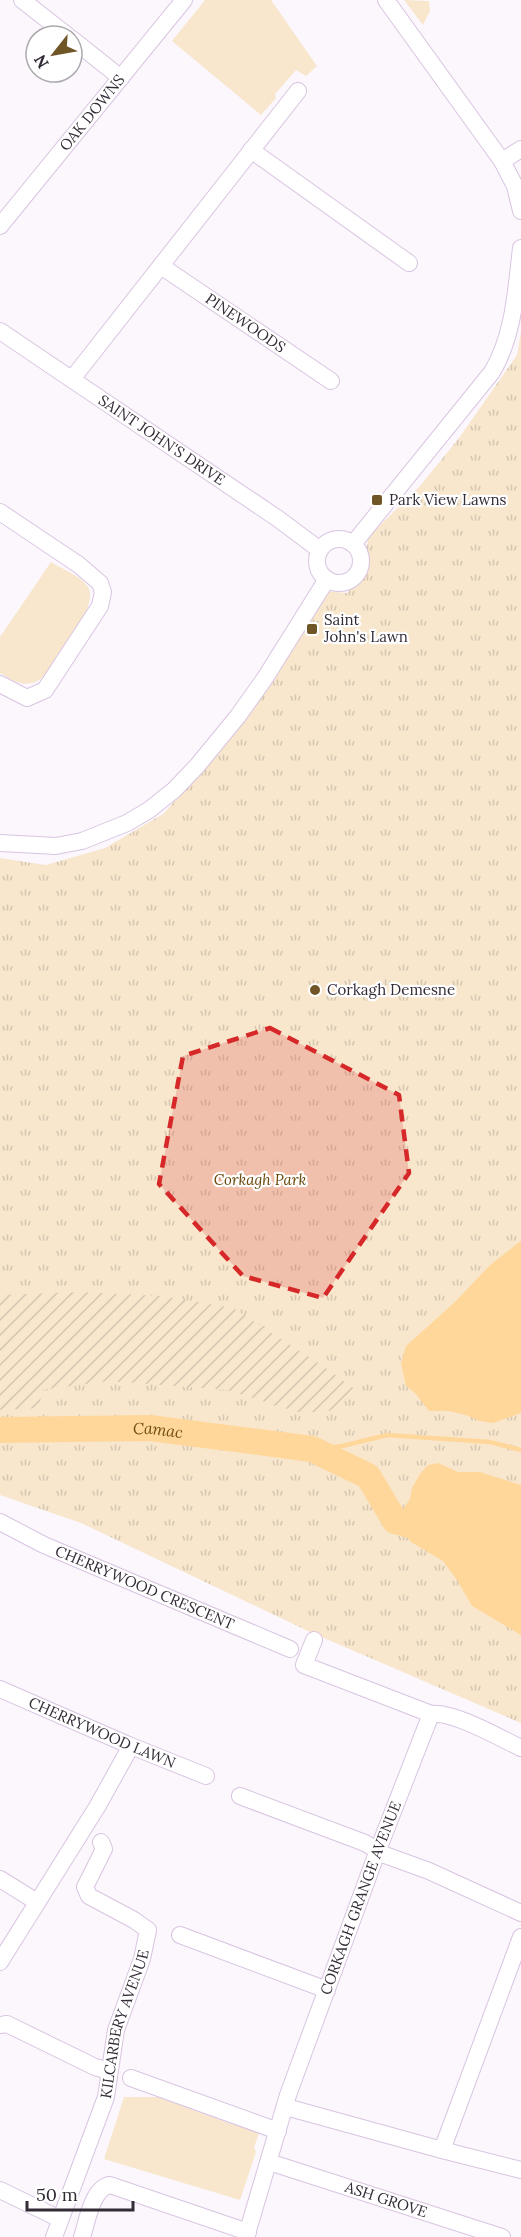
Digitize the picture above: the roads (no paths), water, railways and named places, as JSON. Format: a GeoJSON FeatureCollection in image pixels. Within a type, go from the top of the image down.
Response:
{"type":"FeatureCollection","features":[{"type":"Feature","properties":{"kind":"street"},"geometry":{"type":"LineString","coordinates":[[22,0],[53,24]]}},
{"type":"Feature","properties":{"kind":"street","name":"OAK DOWNS"},"geometry":{"type":"LineString","coordinates":[[0,226],[184,0]]}},
{"type":"Feature","properties":{"kind":"street"},"geometry":{"type":"LineString","coordinates":[[386,0],[505,168],[515,186],[521,211]]}},
{"type":"Feature","properties":{"kind":"street"},"geometry":{"type":"LineString","coordinates":[[84,49],[121,78]]}},
{"type":"Feature","properties":{"kind":"street"},"geometry":{"type":"LineString","coordinates":[[72,379],[298,91]]}},
{"type":"Feature","properties":{"kind":"street"},"geometry":{"type":"LineString","coordinates":[[251,150],[409,262]]}},
{"type":"Feature","properties":{"kind":"street"},"geometry":{"type":"LineString","coordinates":[[505,168],[521,150]]}},
{"type":"Feature","properties":{"kind":"street"},"geometry":{"type":"LineString","coordinates":[[353,544],[448,428],[502,356],[521,249]]}},
{"type":"Feature","properties":{"kind":"street","name":"PINEWOODS"},"geometry":{"type":"LineString","coordinates":[[161,266],[331,381]]}},
{"type":"Feature","properties":{"kind":"street","name":"SAINT JOHN'S DRIVE"},"geometry":{"type":"LineString","coordinates":[[0,331],[277,518],[320,550]]}},
{"type":"Feature","properties":{"kind":"street"},"geometry":{"type":"LineString","coordinates":[[0,512],[79,565],[100,583],[103,592],[100,606],[45,690],[27,698],[0,684]]}},
{"type":"Feature","properties":{"kind":"street"},"geometry":{"type":"LineString","coordinates":[[339,539],[353,544],[361,556],[359,571],[348,581],[341,583],[327,579],[319,569],[320,550],[339,539]]}},
{"type":"Feature","properties":{"kind":"street"},"geometry":{"type":"LineString","coordinates":[[0,843],[56,846],[82,841],[127,823],[150,810],[197,766],[238,716],[265,678],[327,579]]}},
{"type":"Feature","properties":{"kind":"street","name":"CHERRYWOOD CRESCENT"},"geometry":{"type":"LineString","coordinates":[[0,1522],[44,1545],[290,1649]]}},
{"type":"Feature","properties":{"kind":"street"},"geometry":{"type":"LineString","coordinates":[[314,1640],[304,1665],[431,1714],[440,1713],[452,1716],[521,1748]]}},
{"type":"Feature","properties":{"kind":"street","name":"CHERRYWOOD LAWN"},"geometry":{"type":"LineString","coordinates":[[0,1689],[206,1776]]}},
{"type":"Feature","properties":{"kind":"street","name":"CORKAGH GRANGE AVENUE"},"geometry":{"type":"LineString","coordinates":[[247,2234],[288,2095],[378,1850],[431,1714]]}},
{"type":"Feature","properties":{"kind":"street"},"geometry":{"type":"LineString","coordinates":[[0,1962],[95,1810],[131,1746]]}},
{"type":"Feature","properties":{"kind":"street"},"geometry":{"type":"LineString","coordinates":[[240,1796],[429,1871],[521,1913]]}},
{"type":"Feature","properties":{"kind":"street","name":"KILCARBERY AVENUE"},"geometry":{"type":"LineString","coordinates":[[54,2237],[106,2097],[116,2030],[142,1959],[148,1930],[88,1896],[85,1887],[104,1849],[101,1842]]}},
{"type":"Feature","properties":{"kind":"street"},"geometry":{"type":"LineString","coordinates":[[0,1879],[37,1902]]}},
{"type":"Feature","properties":{"kind":"street"},"geometry":{"type":"LineString","coordinates":[[180,1935],[327,1990]]}},
{"type":"Feature","properties":{"kind":"street"},"geometry":{"type":"LineString","coordinates":[[442,2150],[521,1937]]}},
{"type":"Feature","properties":{"kind":"street"},"geometry":{"type":"LineString","coordinates":[[0,2025],[7,2024],[96,2067],[109,2071]]}},
{"type":"Feature","properties":{"kind":"street"},"geometry":{"type":"LineString","coordinates":[[131,2078],[278,2131]]}},
{"type":"Feature","properties":{"kind":"street"},"geometry":{"type":"LineString","coordinates":[[286,2108],[521,2170]]}},
{"type":"Feature","properties":{"kind":"street","name":"ASH GROVE"},"geometry":{"type":"LineString","coordinates":[[269,2162],[502,2237]]}},
{"type":"Feature","properties":{"kind":"street"},"geometry":{"type":"LineString","coordinates":[[82,2237],[97,2194],[104,2186],[110,2185],[247,2234]]}},
{"type":"Feature","properties":{"kind":"street"},"geometry":{"type":"LineString","coordinates":[[0,2190],[60,2219]]}},
{"type":"Feature","properties":{"kind":"waterway","name":"Camac"},"geometry":{"type":"LineString","coordinates":[[0,1430],[150,1428],[312,1449],[368,1476],[395,1521],[428,1530]]}},
{"type":"Feature","properties":{"kind":"waterway","name":"Camac"},"geometry":{"type":"LineString","coordinates":[[312,1449],[342,1446],[387,1435],[490,1442],[521,1450]]}},
{"type":"Feature","properties":{"kind":"place","name":"Park View Lawns"},"geometry":{"type":"Point","coordinates":[377,500]}},
{"type":"Feature","properties":{"kind":"place","name":"Saint John's Lawn"},"geometry":{"type":"Point","coordinates":[312,629]}},
{"type":"Feature","properties":{"kind":"place","name":"Corkagh Demesne"},"geometry":{"type":"Point","coordinates":[315,990]}},
{"type":"Feature","properties":{"kind":"park label","name":"Corkagh Park"},"geometry":{"type":"Point","coordinates":[260,1180]}}]}
